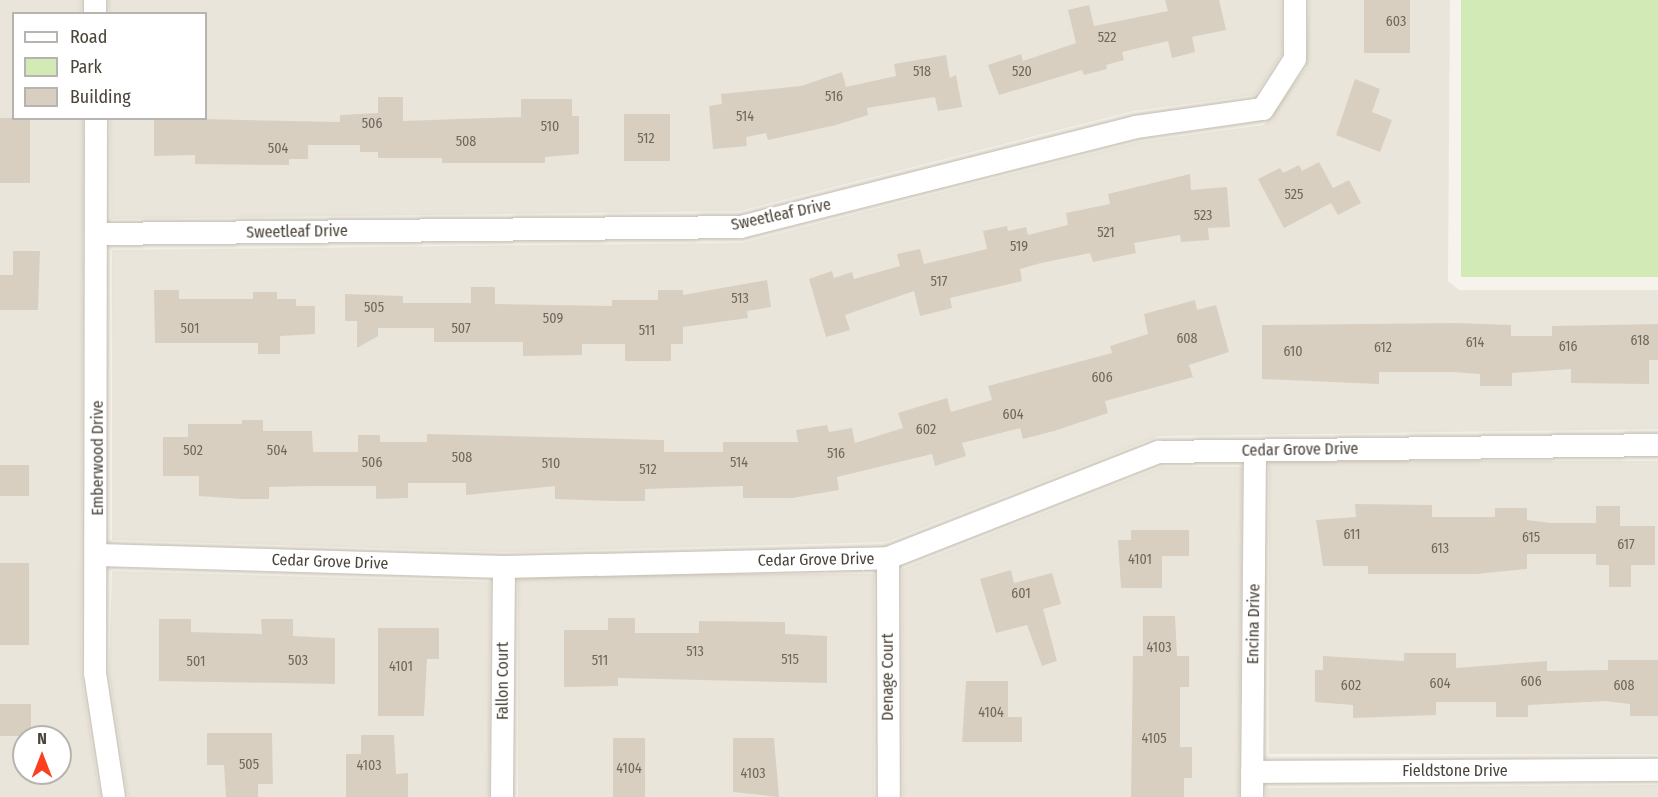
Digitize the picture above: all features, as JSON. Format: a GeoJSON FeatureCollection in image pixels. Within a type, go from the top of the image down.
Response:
{"type":"FeatureCollection","features":[{"type":"Feature","properties":{"kind":"street","name":"Sweetleaf Drive"},"geometry":{"type":"LineString","coordinates":[[98,234],[741,227],[1136,127],[1263,109],[1295,59],[1295,0]]}},
{"type":"Feature","properties":{"kind":"street","name":"Emberwood Drive"},"geometry":{"type":"LineString","coordinates":[[96,120],[99,555],[95,673],[114,796]]}},
{"type":"Feature","properties":{"kind":"street","name":"Cedar Grove Drive"},"geometry":{"type":"LineString","coordinates":[[99,555],[504,567],[888,558],[1159,452],[1658,445]]}},
{"type":"Feature","properties":{"kind":"street","name":"Encina Drive"},"geometry":{"type":"LineString","coordinates":[[1252,797],[1256,451]]}},
{"type":"Feature","properties":{"kind":"street","name":"Denage Court"},"geometry":{"type":"LineString","coordinates":[[888,558],[889,796]]}},
{"type":"Feature","properties":{"kind":"street","name":"Fallon Court"},"geometry":{"type":"LineString","coordinates":[[502,796],[504,567]]}},
{"type":"Feature","properties":{"kind":"street","name":"Fieldstone Drive"},"geometry":{"type":"LineString","coordinates":[[1252,772],[1658,770]]}},
{"type":"Feature","properties":{"kind":"shaded area"},"geometry":{"type":"Polygon","coordinates":[[[0,0],[81,0],[81,12],[12,12],[12,120],[83,120],[81,673],[100,797],[0,797],[0,0]]]}},
{"type":"Feature","properties":{"kind":"shaded area"},"geometry":{"type":"Polygon","coordinates":[[[108,0],[1281,0],[1282,54],[1255,95],[1133,111],[739,211],[111,219],[110,120],[207,120],[207,12],[109,12],[108,0]]]}},
{"type":"Feature","properties":{"kind":"shaded area"},"geometry":{"type":"Polygon","coordinates":[[[1309,0],[1450,0],[1448,281],[1459,290],[1658,290],[1658,429],[1159,436],[886,542],[504,552],[112,540],[112,250],[741,243],[1138,142],[1264,125],[1306,68],[1309,0]]]}},
{"type":"Feature","properties":{"kind":"shaded area"},"geometry":{"type":"Polygon","coordinates":[[[1269,461],[1658,461],[1658,754],[1269,754],[1269,461]]]}},
{"type":"Feature","properties":{"kind":"shaded area"},"geometry":{"type":"Polygon","coordinates":[[[1161,467],[1242,467],[1239,797],[903,797],[902,569],[1161,467]]]}},
{"type":"Feature","properties":{"kind":"shaded area"},"geometry":{"type":"Polygon","coordinates":[[[112,571],[490,582],[489,797],[128,797],[109,673],[112,571]]]}},
{"type":"Feature","properties":{"kind":"shaded area"},"geometry":{"type":"Polygon","coordinates":[[[518,574],[874,574],[874,797],[518,797],[518,574]]]}},
{"type":"Feature","properties":{"kind":"shaded area"},"geometry":{"type":"Polygon","coordinates":[[[1658,785],[1658,797],[1266,797],[1266,788],[1658,785]]]}},
{"type":"Feature","properties":{"kind":"green space"},"geometry":{"type":"Polygon","coordinates":[[[1461,0],[1658,0],[1658,277],[1461,277],[1461,0]]]}},
{"type":"Feature","properties":{"kind":"building"},"geometry":{"type":"Polygon","coordinates":[[[1165,0],[1219,0],[1226,30],[1192,37],[1195,52],[1172,58],[1168,41],[1122,52],[1124,60],[1106,65],[1107,69],[1084,75],[1082,70],[999,95],[988,65],[1021,54],[1023,61],[1076,43],[1068,10],[1089,5],[1094,26],[1168,11],[1165,0]]]}},
{"type":"Feature","properties":{"kind":"building"},"geometry":{"type":"Polygon","coordinates":[[[1364,0],[1410,0],[1410,53],[1364,53],[1364,0]]]}},
{"type":"Feature","properties":{"kind":"building"},"geometry":{"type":"Polygon","coordinates":[[[946,55],[950,78],[956,75],[962,107],[938,111],[935,97],[867,108],[868,115],[836,125],[768,140],[766,133],[746,137],[747,146],[713,149],[709,106],[722,104],[721,94],[801,86],[842,72],[846,87],[896,76],[894,64],[946,55]]]}},
{"type":"Feature","properties":{"kind":"building"},"geometry":{"type":"Polygon","coordinates":[[[1355,79],[1380,89],[1372,112],[1392,120],[1380,152],[1336,135],[1355,79]]]}},
{"type":"Feature","properties":{"kind":"building"},"geometry":{"type":"Polygon","coordinates":[[[378,97],[403,97],[403,121],[521,117],[521,99],[572,99],[572,116],[579,116],[579,154],[545,157],[545,163],[442,163],[442,158],[378,158],[378,152],[360,152],[360,145],[308,145],[308,159],[289,159],[289,165],[195,164],[195,155],[154,156],[154,120],[340,122],[340,115],[378,113],[378,97]]]}},
{"type":"Feature","properties":{"kind":"building"},"geometry":{"type":"Polygon","coordinates":[[[624,114],[670,114],[670,161],[624,161],[624,114]]]}},
{"type":"Feature","properties":{"kind":"building"},"geometry":{"type":"Polygon","coordinates":[[[0,118],[30,120],[30,183],[0,183],[0,118]]]}},
{"type":"Feature","properties":{"kind":"building"},"geometry":{"type":"Polygon","coordinates":[[[1319,162],[1333,188],[1349,180],[1361,203],[1338,215],[1331,203],[1284,228],[1258,179],[1280,168],[1283,173],[1299,165],[1302,171],[1319,162]]]}},
{"type":"Feature","properties":{"kind":"building"},"geometry":{"type":"Polygon","coordinates":[[[1190,174],[1191,190],[1227,187],[1230,227],[1208,228],[1209,240],[1181,242],[1180,235],[1134,243],[1136,253],[1093,262],[1090,253],[1041,263],[1020,269],[1022,281],[950,298],[952,308],[920,316],[914,291],[845,315],[850,330],[826,337],[809,279],[832,271],[834,278],[852,272],[854,279],[900,266],[897,254],[920,249],[924,264],[987,249],[983,231],[1007,226],[1008,231],[1026,227],[1028,235],[1068,225],[1066,213],[1110,204],[1108,194],[1190,174]]]}},
{"type":"Feature","properties":{"kind":"building"},"geometry":{"type":"Polygon","coordinates":[[[13,251],[40,251],[38,310],[0,310],[0,275],[13,275],[13,251]]]}},
{"type":"Feature","properties":{"kind":"building"},"geometry":{"type":"Polygon","coordinates":[[[767,280],[771,307],[747,311],[748,318],[683,327],[683,344],[671,344],[671,361],[625,361],[625,344],[582,344],[582,355],[523,356],[523,342],[434,342],[434,328],[378,328],[378,336],[357,348],[357,321],[345,321],[345,294],[403,296],[403,303],[471,303],[471,287],[495,287],[495,304],[612,306],[612,300],[658,300],[658,290],[683,290],[683,295],[767,280]]]}},
{"type":"Feature","properties":{"kind":"building"},"geometry":{"type":"Polygon","coordinates":[[[154,290],[179,290],[179,299],[253,299],[253,292],[277,292],[277,299],[296,299],[296,306],[315,306],[315,334],[280,336],[280,354],[258,354],[258,343],[155,343],[154,290]]]}},
{"type":"Feature","properties":{"kind":"building"},"geometry":{"type":"Polygon","coordinates":[[[1195,300],[1197,310],[1216,305],[1229,352],[1189,365],[1193,377],[1105,401],[1108,413],[1054,431],[1023,439],[1020,428],[962,443],[966,456],[935,466],[932,454],[837,477],[839,490],[792,498],[743,498],[743,486],[645,489],[645,501],[613,501],[555,499],[555,486],[466,495],[466,483],[408,483],[408,498],[376,499],[376,486],[313,486],[269,487],[269,499],[242,499],[199,496],[199,476],[163,476],[163,437],[188,437],[188,424],[242,424],[242,420],[263,420],[263,431],[312,431],[313,452],[358,452],[358,435],[380,435],[380,442],[427,442],[427,434],[664,440],[664,452],[723,452],[723,442],[798,442],[796,430],[827,425],[829,432],[852,428],[855,443],[903,428],[898,413],[947,398],[951,412],[992,400],[988,386],[1112,353],[1110,346],[1148,334],[1144,314],[1195,300]]]}},
{"type":"Feature","properties":{"kind":"building"},"geometry":{"type":"Polygon","coordinates":[[[1457,323],[1511,325],[1511,336],[1552,336],[1552,326],[1658,324],[1658,360],[1649,360],[1649,384],[1571,383],[1571,369],[1512,373],[1512,386],[1480,386],[1480,374],[1453,372],[1379,372],[1379,384],[1262,379],[1262,325],[1457,323]]]}},
{"type":"Feature","properties":{"kind":"building"},"geometry":{"type":"Polygon","coordinates":[[[0,465],[29,465],[29,496],[0,496],[0,465]]]}},
{"type":"Feature","properties":{"kind":"building"},"geometry":{"type":"Polygon","coordinates":[[[1355,504],[1432,505],[1432,517],[1495,517],[1495,508],[1527,508],[1527,520],[1551,523],[1596,523],[1596,506],[1620,506],[1620,526],[1655,526],[1655,565],[1631,565],[1631,587],[1609,587],[1609,565],[1596,565],[1596,554],[1527,554],[1527,569],[1476,574],[1368,574],[1368,566],[1323,566],[1316,520],[1356,517],[1355,504]]]}},
{"type":"Feature","properties":{"kind":"building"},"geometry":{"type":"Polygon","coordinates":[[[1131,530],[1189,530],[1189,556],[1162,556],[1162,588],[1121,588],[1118,540],[1131,540],[1131,530]]]}},
{"type":"Feature","properties":{"kind":"building"},"geometry":{"type":"Polygon","coordinates":[[[0,563],[29,563],[29,645],[0,645],[0,563]]]}},
{"type":"Feature","properties":{"kind":"building"},"geometry":{"type":"Polygon","coordinates":[[[1011,570],[1014,583],[1052,573],[1061,604],[1043,609],[1057,661],[1042,666],[1027,625],[996,633],[980,579],[1011,570]]]}},
{"type":"Feature","properties":{"kind":"building"},"geometry":{"type":"Polygon","coordinates":[[[1143,616],[1175,616],[1177,656],[1189,656],[1189,687],[1180,687],[1180,747],[1192,747],[1192,778],[1184,778],[1184,797],[1131,797],[1133,656],[1143,656],[1143,616]]]}},
{"type":"Feature","properties":{"kind":"building"},"geometry":{"type":"Polygon","coordinates":[[[608,618],[635,618],[635,633],[699,633],[699,621],[785,622],[785,634],[827,636],[827,683],[618,678],[618,686],[564,687],[564,630],[608,630],[608,618]]]}},
{"type":"Feature","properties":{"kind":"building"},"geometry":{"type":"Polygon","coordinates":[[[159,619],[191,619],[191,632],[262,634],[261,619],[293,619],[293,636],[335,638],[335,684],[159,681],[159,619]]]}},
{"type":"Feature","properties":{"kind":"building"},"geometry":{"type":"Polygon","coordinates":[[[378,628],[439,628],[439,659],[427,659],[424,716],[378,716],[378,628]]]}},
{"type":"Feature","properties":{"kind":"building"},"geometry":{"type":"Polygon","coordinates":[[[1404,653],[1456,653],[1456,668],[1547,661],[1547,671],[1608,670],[1608,660],[1658,660],[1658,716],[1630,716],[1630,704],[1605,701],[1528,705],[1528,717],[1496,717],[1496,702],[1436,702],[1436,715],[1353,718],[1353,705],[1315,702],[1315,670],[1323,670],[1323,656],[1404,661],[1404,653]]]}},
{"type":"Feature","properties":{"kind":"building"},"geometry":{"type":"Polygon","coordinates":[[[966,681],[1008,681],[1008,717],[1022,717],[1022,742],[962,742],[966,681]]]}},
{"type":"Feature","properties":{"kind":"building"},"geometry":{"type":"Polygon","coordinates":[[[0,704],[31,704],[31,725],[12,725],[12,736],[0,736],[0,704]]]}},
{"type":"Feature","properties":{"kind":"building"},"geometry":{"type":"Polygon","coordinates":[[[207,733],[272,733],[273,784],[258,784],[258,797],[226,797],[224,765],[207,765],[207,733]]]}},
{"type":"Feature","properties":{"kind":"building"},"geometry":{"type":"Polygon","coordinates":[[[361,735],[394,735],[396,774],[408,773],[408,797],[346,797],[346,754],[361,754],[361,735]]]}},
{"type":"Feature","properties":{"kind":"building"},"geometry":{"type":"Polygon","coordinates":[[[613,738],[645,738],[645,797],[613,797],[613,738]]]}},
{"type":"Feature","properties":{"kind":"building"},"geometry":{"type":"Polygon","coordinates":[[[733,738],[774,738],[779,797],[733,792],[733,738]]]}}]}
